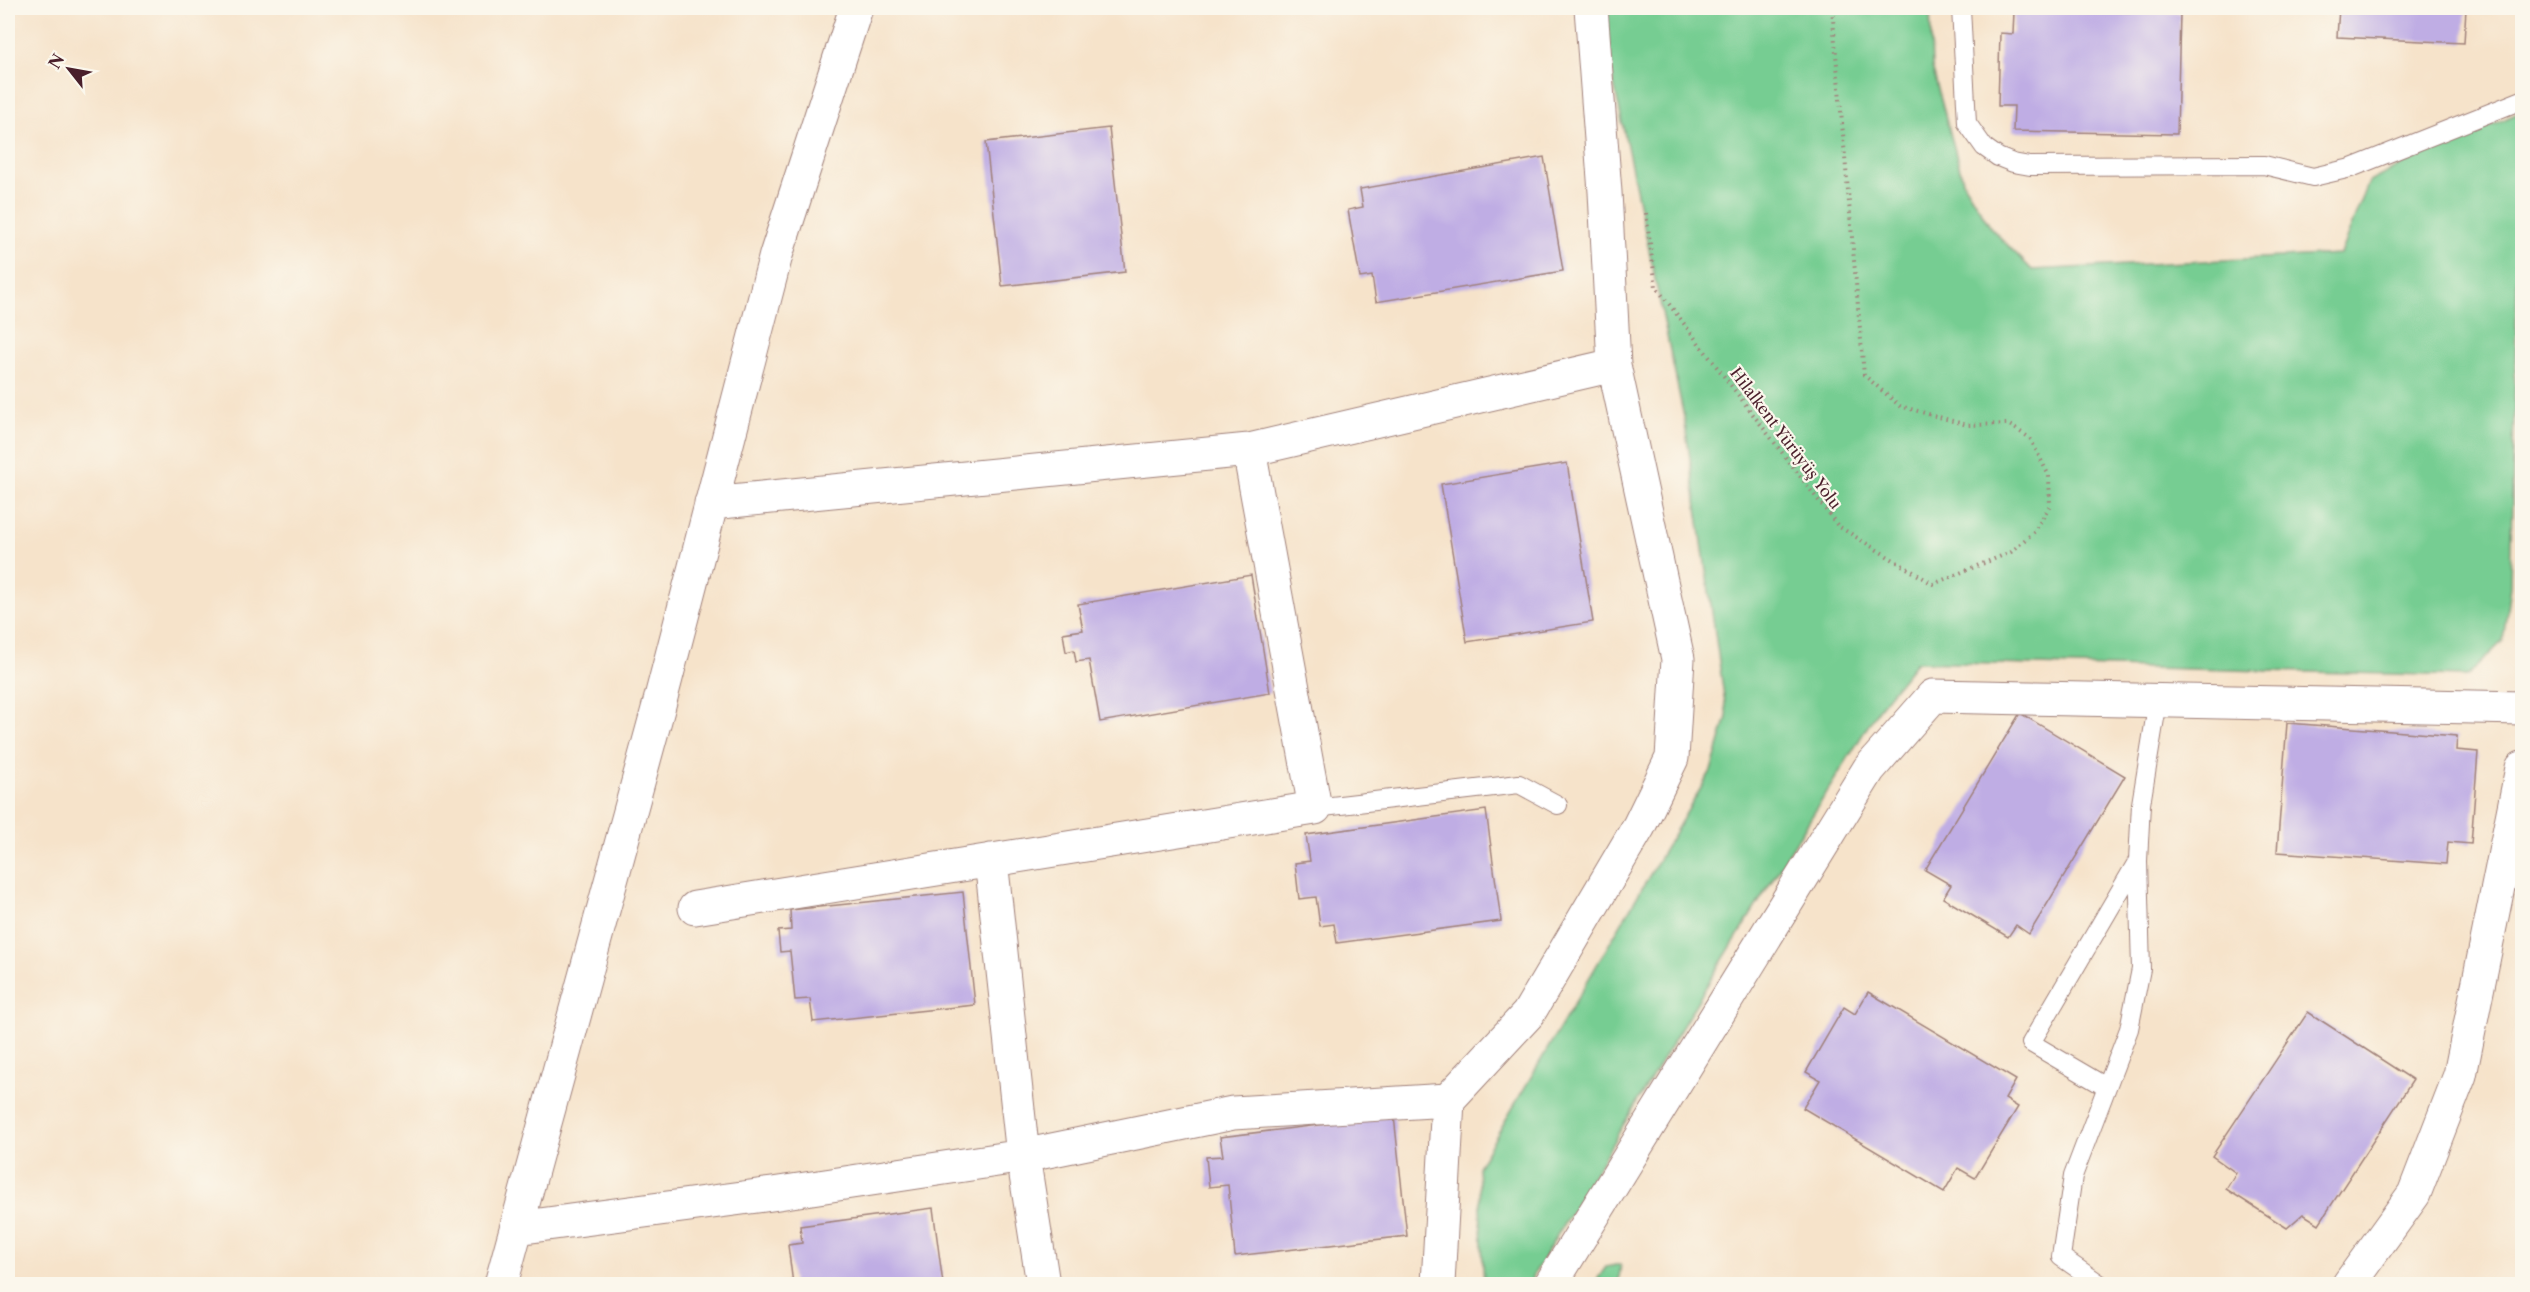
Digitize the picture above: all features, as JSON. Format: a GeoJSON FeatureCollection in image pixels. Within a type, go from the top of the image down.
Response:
{"type":"FeatureCollection","features":[{"type":"Feature","properties":{"kind":"street"},"geometry":{"type":"LineString","coordinates":[[501,1284],[655,721],[776,255],[856,8]]}},
{"type":"Feature","properties":{"kind":"street"},"geometry":{"type":"LineString","coordinates":[[1438,1284],[1448,1100],[1528,1014],[1639,826],[1672,758],[1678,659],[1614,365],[1605,192],[1591,8]]}},
{"type":"Feature","properties":{"kind":"street"},"geometry":{"type":"LineString","coordinates":[[711,503],[1249,450],[1614,365]]}},
{"type":"Feature","properties":{"kind":"street"},"geometry":{"type":"LineString","coordinates":[[695,908],[1315,808],[1249,450]]}},
{"type":"Feature","properties":{"kind":"street"},"geometry":{"type":"LineString","coordinates":[[1551,1284],[1869,769],[1933,696],[2523,708]]}},
{"type":"Feature","properties":{"kind":"street"},"geometry":{"type":"LineString","coordinates":[[2349,1284],[2414,1194],[2460,1075],[2523,768]]}},
{"type":"Feature","properties":{"kind":"street"},"geometry":{"type":"LineString","coordinates":[[991,860],[1023,1156],[1042,1284]]}},
{"type":"Feature","properties":{"kind":"street"},"geometry":{"type":"LineString","coordinates":[[517,1228],[772,1194],[1023,1156],[1233,1113],[1448,1100]]}},
{"type":"Feature","properties":{"kind":"lane"},"geometry":{"type":"LineString","coordinates":[[1961,8],[1968,123],[1984,147],[1998,157],[2013,163],[2030,165],[2264,165],[2313,177],[2351,168],[2523,100]]}},
{"type":"Feature","properties":{"kind":"lane"},"geometry":{"type":"LineString","coordinates":[[2100,1284],[2061,1257],[2073,1176],[2128,1029],[2141,969],[2138,861],[2141,804],[2158,700]]}},
{"type":"Feature","properties":{"kind":"lane"},"geometry":{"type":"LineString","coordinates":[[1315,808],[1520,784],[1558,805]]}},
{"type":"Feature","properties":{"kind":"lane"},"geometry":{"type":"LineString","coordinates":[[2106,1088],[2031,1043],[2138,861]]}},
{"type":"Feature","properties":{"kind":"path","name":"Hilalkent Yürüyüş Yolu"},"geometry":{"type":"LineString","coordinates":[[1645,206],[1656,287],[1838,526],[1933,584],[2011,552],[2035,531],[2050,505],[2049,476],[2030,438],[2008,424],[1967,425],[1900,406],[1864,375],[1832,8]]}},
{"type":"Feature","properties":{"kind":"green space"},"geometry":{"type":"Polygon","coordinates":[[[1598,8],[1930,8],[1932,67],[1964,184],[1991,228],[2032,270],[2340,254],[2369,182],[2417,157],[2521,112],[2510,586],[2503,641],[2467,676],[1916,662],[1881,705],[1709,982],[1534,1274],[1531,1284],[1484,1284],[1478,1167],[1711,771],[1727,717],[1684,417],[1598,8]]]}},
{"type":"Feature","properties":{"kind":"green space"},"geometry":{"type":"Polygon","coordinates":[[[1621,1264],[1618,1284],[1594,1284],[1606,1267],[1621,1264]]]}},
{"type":"Feature","properties":{"kind":"building"},"geometry":{"type":"Polygon","coordinates":[[[2339,8],[2466,8],[2464,43],[2337,37],[2339,8]]]}},
{"type":"Feature","properties":{"kind":"building"},"geometry":{"type":"Polygon","coordinates":[[[2014,11],[2180,13],[2177,134],[2013,131],[2014,106],[1998,106],[2000,33],[2013,34],[2014,11]]]}},
{"type":"Feature","properties":{"kind":"building"},"geometry":{"type":"Polygon","coordinates":[[[1109,128],[1125,272],[1002,286],[986,142],[1109,128]]]}},
{"type":"Feature","properties":{"kind":"building"},"geometry":{"type":"Polygon","coordinates":[[[1544,157],[1563,271],[1376,302],[1372,276],[1360,278],[1348,210],[1363,207],[1360,189],[1544,157]]]}},
{"type":"Feature","properties":{"kind":"building"},"geometry":{"type":"Polygon","coordinates":[[[1567,463],[1593,622],[1467,642],[1441,484],[1567,463]]]}},
{"type":"Feature","properties":{"kind":"building"},"geometry":{"type":"Polygon","coordinates":[[[1251,575],[1270,693],[1100,722],[1089,660],[1076,662],[1074,650],[1066,652],[1063,633],[1083,630],[1078,604],[1251,575]]]}},
{"type":"Feature","properties":{"kind":"building"},"geometry":{"type":"Polygon","coordinates":[[[2020,713],[2125,776],[2029,934],[2016,925],[2008,937],[1943,898],[1951,885],[1925,870],[2020,713]]]}},
{"type":"Feature","properties":{"kind":"building"},"geometry":{"type":"Polygon","coordinates":[[[2287,723],[2457,736],[2456,750],[2478,752],[2471,844],[2448,842],[2446,864],[2277,852],[2287,723]]]}},
{"type":"Feature","properties":{"kind":"building"},"geometry":{"type":"Polygon","coordinates":[[[1486,810],[1501,921],[1337,943],[1334,924],[1320,926],[1316,897],[1299,899],[1295,863],[1310,861],[1306,835],[1486,810]]]}},
{"type":"Feature","properties":{"kind":"building"},"geometry":{"type":"Polygon","coordinates":[[[963,892],[975,1005],[813,1022],[810,999],[795,1000],[790,951],[780,952],[778,931],[791,930],[790,910],[963,892]]]}},
{"type":"Feature","properties":{"kind":"building"},"geometry":{"type":"Polygon","coordinates":[[[1868,992],[2016,1080],[2005,1099],[2018,1107],[1975,1178],[1958,1168],[1944,1192],[1803,1108],[1820,1080],[1806,1072],[1844,1007],[1855,1014],[1868,992]]]}},
{"type":"Feature","properties":{"kind":"building"},"geometry":{"type":"Polygon","coordinates":[[[2308,1012],[2413,1080],[2319,1224],[2303,1214],[2287,1228],[2226,1189],[2236,1173],[2212,1156],[2308,1012]]]}},
{"type":"Feature","properties":{"kind":"building"},"geometry":{"type":"Polygon","coordinates":[[[1394,1116],[1407,1236],[1235,1256],[1228,1185],[1209,1187],[1206,1157],[1223,1156],[1220,1137],[1394,1116]]]}},
{"type":"Feature","properties":{"kind":"building"},"geometry":{"type":"Polygon","coordinates":[[[933,1208],[943,1284],[793,1284],[788,1245],[802,1243],[800,1226],[933,1208]]]}}]}
